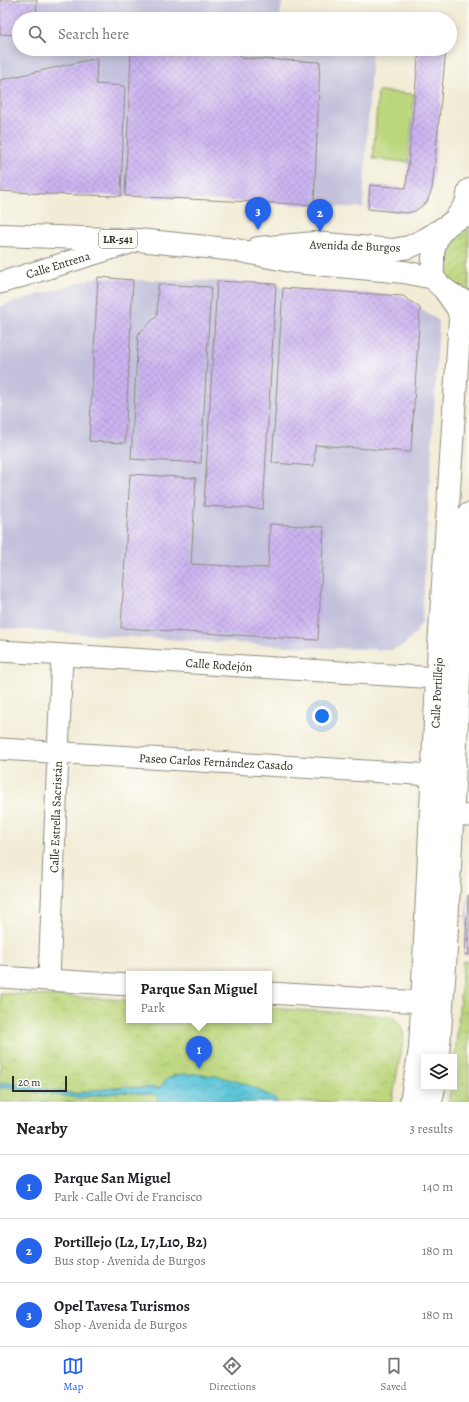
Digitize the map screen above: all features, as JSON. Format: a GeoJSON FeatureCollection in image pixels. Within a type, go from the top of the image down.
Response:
{"type":"FeatureCollection","features":[{"type":"Feature","properties":{"kind":"main road"},"geometry":{"type":"LineString","coordinates":[[439,283],[432,252],[436,238],[457,220],[466,204],[469,190]]}},
{"type":"Feature","properties":{"kind":"main road","name":"Avenida de Burgos"},"geometry":{"type":"LineString","coordinates":[[236,250],[315,243],[393,250],[409,247],[426,239],[457,220]]}},
{"type":"Feature","properties":{"kind":"main road","name":"Avenida de Burgos"},"geometry":{"type":"LineString","coordinates":[[0,235],[138,240],[236,250],[295,262],[393,271],[439,283]]}},
{"type":"Feature","properties":{"kind":"main road","name":"LR-541"},"geometry":{"type":"LineString","coordinates":[[439,283],[459,300],[469,302]]}},
{"type":"Feature","properties":{"kind":"main road","name":"Calle Portillejo"},"geometry":{"type":"LineString","coordinates":[[411,1102],[420,1049],[437,678],[460,318],[458,309],[439,283]]}},
{"type":"Feature","properties":{"kind":"main road","name":"Calle Portillejo"},"geometry":{"type":"LineString","coordinates":[[438,1054],[445,967],[461,815],[469,514]]}},
{"type":"Feature","properties":{"kind":"main road"},"geometry":{"type":"LineString","coordinates":[[431,1102],[433,1090]]}},
{"type":"Feature","properties":{"kind":"street","name":"Calle Entrena"},"geometry":{"type":"LineString","coordinates":[[0,283],[138,240]]}},
{"type":"Feature","properties":{"kind":"street","name":"Calle Rodejón"},"geometry":{"type":"LineString","coordinates":[[0,651],[437,678]]}},
{"type":"Feature","properties":{"kind":"street","name":"Calle Estrella Sacristán"},"geometry":{"type":"LineString","coordinates":[[49,980],[62,655]]}},
{"type":"Feature","properties":{"kind":"street","name":"Paseo Carlos Fernández Casado"},"geometry":{"type":"LineString","coordinates":[[0,749],[433,775]]}},
{"type":"Feature","properties":{"kind":"street"},"geometry":{"type":"LineString","coordinates":[[0,977],[126,985]]}},
{"type":"Feature","properties":{"kind":"street"},"geometry":{"type":"LineString","coordinates":[[272,992],[396,999],[422,1002]]}},
{"type":"Feature","properties":{"kind":"shaded area"},"geometry":{"type":"Polygon","coordinates":[[[0,0],[283,0],[280,12],[12,12],[12,56],[372,56],[363,208],[0,190],[0,0]]]}},
{"type":"Feature","properties":{"kind":"shaded area"},"geometry":{"type":"Polygon","coordinates":[[[98,277],[133,280],[217,281],[276,284],[283,288],[403,296],[439,321],[422,622],[416,633],[403,646],[391,650],[324,648],[0,628],[0,306],[98,277]]]}},
{"type":"Feature","properties":{"kind":"green space"},"geometry":{"type":"Polygon","coordinates":[[[378,91],[414,94],[409,162],[373,159],[378,91]]]}},
{"type":"Feature","properties":{"kind":"green space"},"geometry":{"type":"Polygon","coordinates":[[[469,227],[469,293],[451,282],[444,269],[444,256],[453,237],[458,232],[469,227]]]}},
{"type":"Feature","properties":{"kind":"green space"},"geometry":{"type":"Polygon","coordinates":[[[463,961],[469,962],[469,1102],[448,1102],[450,1090],[457,1090],[457,1054],[455,1054],[463,961]]]}},
{"type":"Feature","properties":{"kind":"green space"},"geometry":{"type":"Polygon","coordinates":[[[0,993],[126,1000],[126,1023],[272,1023],[272,1008],[391,1016],[400,1024],[404,1036],[392,1102],[0,1102],[0,993]]]}},
{"type":"Feature","properties":{"kind":"water"},"geometry":{"type":"Polygon","coordinates":[[[195,1074],[239,1082],[260,1090],[279,1102],[158,1102],[158,1095],[123,1092],[77,1098],[7,1087],[0,1088],[0,1084],[8,1082],[76,1094],[93,1090],[124,1087],[160,1088],[167,1079],[175,1075],[195,1074]]]}},
{"type":"Feature","properties":{"kind":"building"},"geometry":{"type":"Polygon","coordinates":[[[0,0],[37,0],[36,12],[12,12],[12,35],[0,34],[0,0]]]}},
{"type":"Feature","properties":{"kind":"building"},"geometry":{"type":"Polygon","coordinates":[[[131,56],[240,56],[240,58],[320,62],[314,205],[125,196],[131,56]]]}},
{"type":"Feature","properties":{"kind":"building"},"geometry":{"type":"Polygon","coordinates":[[[418,56],[445,56],[432,189],[427,202],[415,211],[407,213],[368,209],[370,185],[406,188],[418,56]]]}},
{"type":"Feature","properties":{"kind":"building"},"geometry":{"type":"Polygon","coordinates":[[[97,58],[96,84],[125,86],[121,196],[0,191],[0,80],[97,58]]]}},
{"type":"Feature","properties":{"kind":"building"},"geometry":{"type":"Polygon","coordinates":[[[98,277],[133,280],[125,443],[89,441],[98,277]]]}},
{"type":"Feature","properties":{"kind":"building"},"geometry":{"type":"Polygon","coordinates":[[[217,281],[276,284],[263,509],[204,506],[217,281]]]}},
{"type":"Feature","properties":{"kind":"building"},"geometry":{"type":"Polygon","coordinates":[[[158,284],[211,287],[201,463],[131,459],[138,334],[157,316],[158,284]]]}},
{"type":"Feature","properties":{"kind":"building"},"geometry":{"type":"Polygon","coordinates":[[[283,288],[403,296],[420,308],[411,452],[315,445],[314,466],[272,463],[283,288]]]}},
{"type":"Feature","properties":{"kind":"building"},"geometry":{"type":"Polygon","coordinates":[[[130,474],[196,478],[191,564],[268,568],[270,524],[324,527],[318,640],[121,628],[130,474]]]}},
{"type":"Feature","properties":{"kind":"building"},"geometry":{"type":"Polygon","coordinates":[[[468,895],[469,955],[465,955],[468,895]]]}},
{"type":"Feature","properties":{"kind":"place","name":"Opel Tavesa Turismos"},"geometry":{"type":"Point","coordinates":[258,230]}},
{"type":"Feature","properties":{"kind":"place","name":"Portillejo (L2, L7,L10, B2)"},"geometry":{"type":"Point","coordinates":[320,232]}},
{"type":"Feature","properties":{"kind":"place","name":"Parque San Miguel"},"geometry":{"type":"Point","coordinates":[199,1069]}}]}
